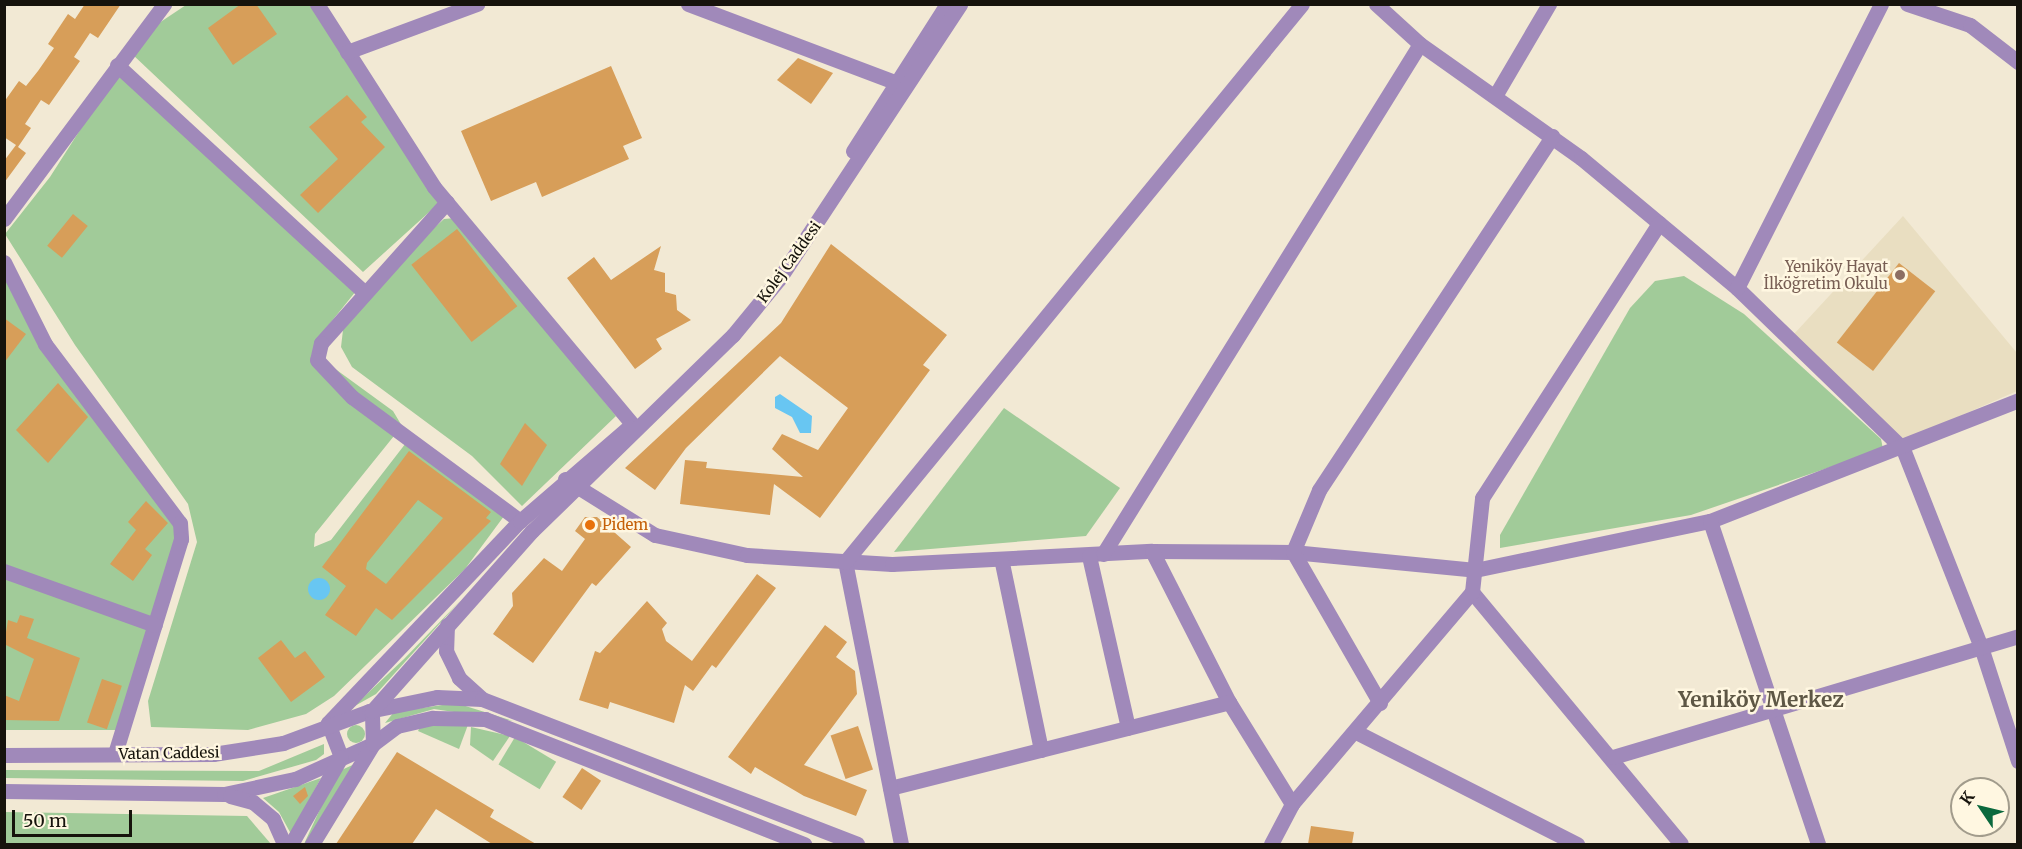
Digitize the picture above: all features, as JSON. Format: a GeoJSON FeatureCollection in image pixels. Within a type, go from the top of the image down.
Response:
{"type":"FeatureCollection","features":[{"type":"Feature","properties":{"kind":"street"},"geometry":{"type":"LineString","coordinates":[[4,219],[164,4]]}},
{"type":"Feature","properties":{"kind":"street"},"geometry":{"type":"LineString","coordinates":[[317,4],[447,202],[632,424]]}},
{"type":"Feature","properties":{"kind":"street"},"geometry":{"type":"LineString","coordinates":[[347,52],[477,4]]}},
{"type":"Feature","properties":{"kind":"street"},"geometry":{"type":"LineString","coordinates":[[688,4],[897,83]]}},
{"type":"Feature","properties":{"kind":"street","name":"Kolej Caddesi"},"geometry":{"type":"LineString","coordinates":[[572,483],[730,330],[766,283],[947,4]]}},
{"type":"Feature","properties":{"kind":"street","name":"Kolej Caddesi"},"geometry":{"type":"LineString","coordinates":[[572,483],[733,335],[779,279],[960,4]]}},
{"type":"Feature","properties":{"kind":"street"},"geometry":{"type":"LineString","coordinates":[[845,562],[1302,4]]}},
{"type":"Feature","properties":{"kind":"street"},"geometry":{"type":"LineString","coordinates":[[1376,4],[1420,44],[1551,136],[1737,288],[1903,449],[1981,647],[2018,761]]}},
{"type":"Feature","properties":{"kind":"street"},"geometry":{"type":"LineString","coordinates":[[1495,96],[1549,4]]}},
{"type":"Feature","properties":{"kind":"street"},"geometry":{"type":"LineString","coordinates":[[1737,288],[1881,4]]}},
{"type":"Feature","properties":{"kind":"street"},"geometry":{"type":"LineString","coordinates":[[1907,4],[1970,25],[2018,62]]}},
{"type":"Feature","properties":{"kind":"street"},"geometry":{"type":"LineString","coordinates":[[1128,728],[1096,555],[1420,44]]}},
{"type":"Feature","properties":{"kind":"street"},"geometry":{"type":"LineString","coordinates":[[117,65],[364,292]]}},
{"type":"Feature","properties":{"kind":"street"},"geometry":{"type":"LineString","coordinates":[[1293,552],[1319,490],[1551,136]]}},
{"type":"Feature","properties":{"kind":"street"},"geometry":{"type":"LineString","coordinates":[[447,202],[364,292],[321,343],[317,360],[352,397],[520,521]]}},
{"type":"Feature","properties":{"kind":"street"},"geometry":{"type":"LineString","coordinates":[[1271,844],[1292,804],[1356,732],[1472,592],[1482,498],[1659,224]]}},
{"type":"Feature","properties":{"kind":"street"},"geometry":{"type":"LineString","coordinates":[[4,262],[45,344],[180,523],[181,539],[115,754]]}},
{"type":"Feature","properties":{"kind":"street"},"geometry":{"type":"LineString","coordinates":[[572,483],[655,535],[682,544],[845,562],[1002,563],[1152,551],[1293,552],[1475,570],[1710,521],[1903,449],[2018,400]]}},
{"type":"Feature","properties":{"kind":"street"},"geometry":{"type":"LineString","coordinates":[[328,723],[520,521],[572,483]]}},
{"type":"Feature","properties":{"kind":"street"},"geometry":{"type":"LineString","coordinates":[[312,844],[373,744],[372,711],[572,483]]}},
{"type":"Feature","properties":{"kind":"street"},"geometry":{"type":"LineString","coordinates":[[1710,521],[1818,844]]}},
{"type":"Feature","properties":{"kind":"street"},"geometry":{"type":"LineString","coordinates":[[1152,551],[1229,702],[1292,804]]}},
{"type":"Feature","properties":{"kind":"street"},"geometry":{"type":"LineString","coordinates":[[1293,552],[1380,703]]}},
{"type":"Feature","properties":{"kind":"street"},"geometry":{"type":"LineString","coordinates":[[845,562],[901,844]]}},
{"type":"Feature","properties":{"kind":"street"},"geometry":{"type":"LineString","coordinates":[[1002,563],[1041,750]]}},
{"type":"Feature","properties":{"kind":"street"},"geometry":{"type":"LineString","coordinates":[[4,571],[155,625]]}},
{"type":"Feature","properties":{"kind":"street"},"geometry":{"type":"LineString","coordinates":[[1472,592],[1613,757],[1681,844]]}},
{"type":"Feature","properties":{"kind":"street"},"geometry":{"type":"LineString","coordinates":[[447,625],[446,651],[459,678],[482,699]]}},
{"type":"Feature","properties":{"kind":"street"},"geometry":{"type":"LineString","coordinates":[[1613,757],[2018,636]]}},
{"type":"Feature","properties":{"kind":"street"},"geometry":{"type":"LineString","coordinates":[[328,723],[437,697],[482,699],[856,844]]}},
{"type":"Feature","properties":{"kind":"street"},"geometry":{"type":"LineString","coordinates":[[890,788],[1229,702]]}},
{"type":"Feature","properties":{"kind":"street"},"geometry":{"type":"LineString","coordinates":[[4,791],[224,794],[295,779],[373,744],[397,726],[433,718],[485,719],[804,844]]}},
{"type":"Feature","properties":{"kind":"street"},"geometry":{"type":"LineString","coordinates":[[328,723],[341,757]]}},
{"type":"Feature","properties":{"kind":"street","name":"Vatan Caddesi"},"geometry":{"type":"LineString","coordinates":[[4,755],[213,754],[283,743],[328,723]]}},
{"type":"Feature","properties":{"kind":"street"},"geometry":{"type":"LineString","coordinates":[[1356,732],[1577,844]]}},
{"type":"Feature","properties":{"kind":"street"},"geometry":{"type":"LineString","coordinates":[[291,844],[341,757]]}},
{"type":"Feature","properties":{"kind":"street"},"geometry":{"type":"LineString","coordinates":[[224,794],[253,802],[273,819],[284,844]]}},
{"type":"Feature","properties":{"kind":"shaded area","name":"Yeniköy Hayat İlköğretim Okulu"},"geometry":{"type":"Polygon","coordinates":[[[1903,216],[2017,353],[2017,391],[1903,441],[1794,334],[1903,216]]]}},
{"type":"Feature","properties":{"kind":"green space"},"geometry":{"type":"Polygon","coordinates":[[[186,5],[324,5],[418,162],[448,195],[363,272],[132,54],[150,29],[186,5]]]}},
{"type":"Feature","properties":{"kind":"green space"},"geometry":{"type":"Polygon","coordinates":[[[117,72],[356,291],[319,337],[323,360],[393,411],[402,426],[315,534],[314,547],[331,540],[409,439],[507,512],[465,569],[334,696],[306,714],[248,730],[151,727],[148,701],[197,542],[188,504],[75,345],[5,234],[50,177],[117,72]]]}},
{"type":"Feature","properties":{"kind":"green space"},"geometry":{"type":"Polygon","coordinates":[[[455,218],[616,416],[522,506],[472,456],[352,367],[341,347],[343,330],[384,282],[423,238],[444,219],[455,218]]]}},
{"type":"Feature","properties":{"kind":"green space"},"geometry":{"type":"Polygon","coordinates":[[[4,274],[180,523],[123,730],[5,730],[4,274]]]}},
{"type":"Feature","properties":{"kind":"green space"},"geometry":{"type":"Polygon","coordinates":[[[1684,276],[1744,314],[1881,439],[1883,449],[1691,515],[1500,548],[1500,535],[1630,308],[1655,281],[1684,276]]]}},
{"type":"Feature","properties":{"kind":"green space"},"geometry":{"type":"Polygon","coordinates":[[[1004,408],[1120,488],[1086,536],[894,552],[1004,408]]]}},
{"type":"Feature","properties":{"kind":"green space"},"geometry":{"type":"Polygon","coordinates":[[[461,600],[376,694],[353,707],[404,659],[461,600]]]}},
{"type":"Feature","properties":{"kind":"green space"},"geometry":{"type":"Polygon","coordinates":[[[456,703],[513,721],[434,709],[385,723],[394,712],[456,703]]]}},
{"type":"Feature","properties":{"kind":"green space"},"geometry":{"type":"Polygon","coordinates":[[[469,722],[459,749],[418,731],[421,725],[469,722]]]}},
{"type":"Feature","properties":{"kind":"green space"},"geometry":{"type":"Polygon","coordinates":[[[352,725],[360,725],[365,730],[363,741],[352,743],[347,738],[347,730],[352,725]]]}},
{"type":"Feature","properties":{"kind":"green space"},"geometry":{"type":"Polygon","coordinates":[[[471,727],[510,736],[493,761],[470,745],[471,727]]]}},
{"type":"Feature","properties":{"kind":"green space"},"geometry":{"type":"Polygon","coordinates":[[[515,737],[556,762],[540,789],[499,764],[515,737]]]}},
{"type":"Feature","properties":{"kind":"green space"},"geometry":{"type":"Polygon","coordinates":[[[324,744],[324,754],[316,760],[243,781],[5,778],[5,770],[259,771],[324,744]]]}},
{"type":"Feature","properties":{"kind":"green space"},"geometry":{"type":"Polygon","coordinates":[[[357,763],[307,844],[304,844],[337,772],[357,763]]]}},
{"type":"Feature","properties":{"kind":"green space"},"geometry":{"type":"Polygon","coordinates":[[[321,778],[291,834],[279,812],[263,798],[321,778]]]}},
{"type":"Feature","properties":{"kind":"green space"},"geometry":{"type":"Polygon","coordinates":[[[5,812],[247,816],[271,844],[5,844],[5,812]]]}},
{"type":"Feature","properties":{"kind":"water"},"geometry":{"type":"Polygon","coordinates":[[[780,394],[812,416],[811,433],[800,433],[792,417],[775,408],[775,397],[780,394]]]}},
{"type":"Feature","properties":{"kind":"water"},"geometry":{"type":"Polygon","coordinates":[[[319,578],[327,581],[330,589],[327,597],[319,600],[311,597],[308,589],[311,581],[319,578]]]}},
{"type":"Feature","properties":{"kind":"building"},"geometry":{"type":"Polygon","coordinates":[[[85,4],[121,4],[98,38],[90,33],[74,57],[80,61],[49,105],[41,100],[25,124],[31,128],[18,147],[26,153],[4,183],[4,161],[16,145],[4,137],[4,102],[19,81],[26,86],[54,48],[48,44],[68,14],[75,19],[85,4]]]}},
{"type":"Feature","properties":{"kind":"building"},"geometry":{"type":"Polygon","coordinates":[[[241,4],[256,4],[277,34],[233,65],[208,28],[241,4]]]}},
{"type":"Feature","properties":{"kind":"building"},"geometry":{"type":"Polygon","coordinates":[[[798,58],[833,73],[811,104],[777,80],[798,58]]]}},
{"type":"Feature","properties":{"kind":"building"},"geometry":{"type":"Polygon","coordinates":[[[611,66],[642,138],[623,146],[629,159],[542,197],[536,182],[491,201],[461,131],[611,66]]]}},
{"type":"Feature","properties":{"kind":"building"},"geometry":{"type":"Polygon","coordinates":[[[347,95],[367,117],[361,122],[385,147],[318,213],[300,195],[338,159],[309,127],[347,95]]]}},
{"type":"Feature","properties":{"kind":"building"},"geometry":{"type":"Polygon","coordinates":[[[73,214],[88,226],[62,258],[47,246],[73,214]]]}},
{"type":"Feature","properties":{"kind":"building"},"geometry":{"type":"Polygon","coordinates":[[[457,229],[517,306],[472,342],[411,265],[457,229]]]}},
{"type":"Feature","properties":{"kind":"building"},"geometry":{"type":"Polygon","coordinates":[[[831,244],[947,335],[923,365],[930,370],[820,518],[774,484],[770,515],[680,504],[685,460],[707,462],[706,468],[803,477],[772,449],[782,434],[818,450],[848,408],[780,356],[686,448],[655,490],[625,468],[781,323],[831,244]]]}},
{"type":"Feature","properties":{"kind":"building"},"geometry":{"type":"Polygon","coordinates":[[[661,246],[654,270],[665,273],[665,292],[676,295],[677,310],[691,320],[656,339],[662,349],[635,369],[567,278],[594,257],[611,280],[661,246]]]}},
{"type":"Feature","properties":{"kind":"building"},"geometry":{"type":"Polygon","coordinates":[[[1899,263],[1935,291],[1873,371],[1837,343],[1899,263]]]}},
{"type":"Feature","properties":{"kind":"building"},"geometry":{"type":"Polygon","coordinates":[[[4,318],[26,334],[4,363],[4,318]]]}},
{"type":"Feature","properties":{"kind":"building"},"geometry":{"type":"Polygon","coordinates":[[[58,383],[88,417],[48,463],[16,430],[58,383]]]}},
{"type":"Feature","properties":{"kind":"building"},"geometry":{"type":"Polygon","coordinates":[[[525,423],[547,445],[522,486],[500,464],[525,423]]]}},
{"type":"Feature","properties":{"kind":"building"},"geometry":{"type":"Polygon","coordinates":[[[409,451],[491,512],[486,518],[491,521],[392,620],[376,608],[356,636],[325,615],[346,586],[322,567],[409,451]],[[418,500],[367,563],[366,569],[386,584],[443,518],[418,500]]]}},
{"type":"Feature","properties":{"kind":"building"},"geometry":{"type":"Polygon","coordinates":[[[146,501],[168,523],[145,549],[152,555],[133,581],[110,564],[136,530],[128,522],[146,501]]]}},
{"type":"Feature","properties":{"kind":"building"},"geometry":{"type":"Polygon","coordinates":[[[585,517],[597,517],[631,547],[596,586],[592,583],[533,663],[493,634],[513,606],[512,593],[544,558],[562,571],[585,539],[575,531],[585,517]]]}},
{"type":"Feature","properties":{"kind":"building"},"geometry":{"type":"Polygon","coordinates":[[[757,574],[776,588],[716,668],[712,665],[693,691],[685,685],[674,723],[610,702],[608,709],[579,700],[595,651],[600,653],[647,601],[667,623],[662,629],[666,641],[692,661],[757,574]]]}},
{"type":"Feature","properties":{"kind":"building"},"geometry":{"type":"Polygon","coordinates":[[[20,615],[34,619],[27,638],[80,658],[59,721],[4,720],[4,695],[19,701],[34,659],[4,644],[8,620],[17,623],[20,615]]]}},
{"type":"Feature","properties":{"kind":"building"},"geometry":{"type":"Polygon","coordinates":[[[825,625],[847,642],[836,657],[855,671],[857,694],[804,765],[867,790],[856,816],[804,796],[755,767],[751,774],[728,757],[825,625]]]}},
{"type":"Feature","properties":{"kind":"building"},"geometry":{"type":"Polygon","coordinates":[[[281,640],[295,658],[305,651],[325,677],[291,702],[258,658],[281,640]]]}},
{"type":"Feature","properties":{"kind":"building"},"geometry":{"type":"Polygon","coordinates":[[[102,679],[122,686],[107,729],[87,722],[102,679]]]}},
{"type":"Feature","properties":{"kind":"building"},"geometry":{"type":"Polygon","coordinates":[[[858,726],[873,769],[846,779],[831,735],[858,726]]]}},
{"type":"Feature","properties":{"kind":"building"},"geometry":{"type":"Polygon","coordinates":[[[397,752],[494,810],[490,817],[536,844],[492,844],[436,809],[412,844],[336,844],[397,752]]]}},
{"type":"Feature","properties":{"kind":"building"},"geometry":{"type":"Polygon","coordinates":[[[582,768],[601,781],[581,810],[562,797],[582,768]]]}},
{"type":"Feature","properties":{"kind":"building"},"geometry":{"type":"Polygon","coordinates":[[[305,787],[308,796],[300,804],[293,796],[305,787]]]}},
{"type":"Feature","properties":{"kind":"building"},"geometry":{"type":"Polygon","coordinates":[[[1311,826],[1354,832],[1352,844],[1308,844],[1311,826]]]}},
{"type":"Feature","properties":{"kind":"place","name":"Yeniköy Hayat İlköğretim Okulu"},"geometry":{"type":"Point","coordinates":[1900,275]}},
{"type":"Feature","properties":{"kind":"place","name":"Pidem"},"geometry":{"type":"Point","coordinates":[590,525]}},
{"type":"Feature","properties":{"kind":"district","name":"Yeniköy Merkez"},"geometry":{"type":"Point","coordinates":[1761,700]}}]}
